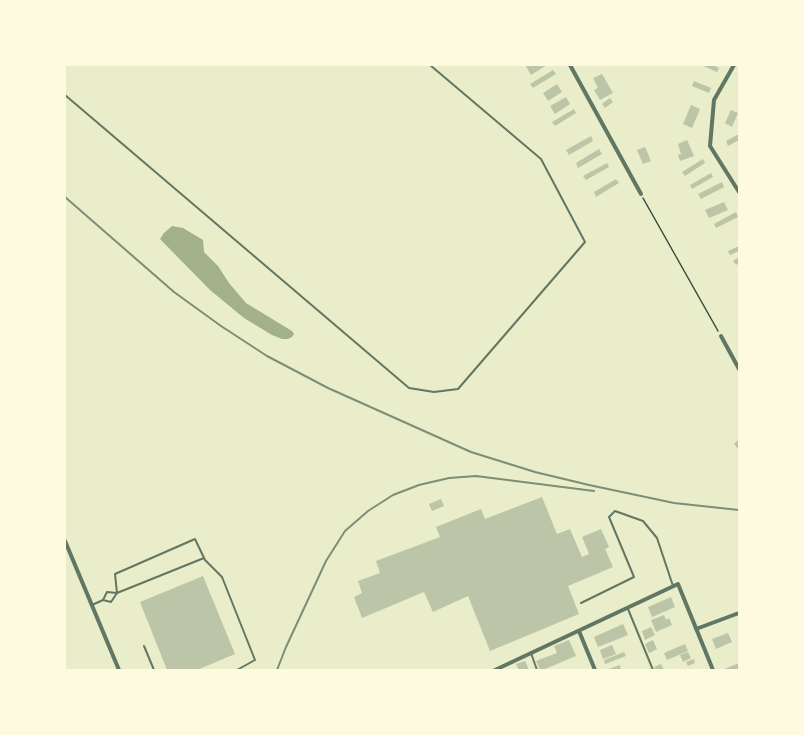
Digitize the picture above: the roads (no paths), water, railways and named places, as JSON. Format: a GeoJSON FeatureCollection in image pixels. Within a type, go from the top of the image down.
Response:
{"type":"FeatureCollection","features":[{"type":"Feature","properties":{"kind":"street"},"geometry":{"type":"LineString","coordinates":[[570,65],[641,194]]}},
{"type":"Feature","properties":{"kind":"street"},"geometry":{"type":"LineString","coordinates":[[734,65],[714,100],[710,146],[739,192]]}},
{"type":"Feature","properties":{"kind":"street"},"geometry":{"type":"LineString","coordinates":[[721,336],[737,362],[739,369]]}},
{"type":"Feature","properties":{"kind":"street"},"geometry":{"type":"LineString","coordinates":[[65,541],[119,670]]}},
{"type":"Feature","properties":{"kind":"street"},"geometry":{"type":"LineString","coordinates":[[495,670],[675,585],[696,629],[713,670]]}},
{"type":"Feature","properties":{"kind":"street"},"geometry":{"type":"LineString","coordinates":[[696,629],[739,613]]}},
{"type":"Feature","properties":{"kind":"street"},"geometry":{"type":"LineString","coordinates":[[579,630],[595,670]]}},
{"type":"Feature","properties":{"kind":"lane"},"geometry":{"type":"LineString","coordinates":[[65,95],[409,388],[434,392],[458,389],[585,242],[541,158],[430,65]]}},
{"type":"Feature","properties":{"kind":"lane"},"geometry":{"type":"LineString","coordinates":[[581,603],[634,577],[609,516],[615,511],[643,522],[657,538],[675,585]]}},
{"type":"Feature","properties":{"kind":"lane"},"geometry":{"type":"LineString","coordinates":[[102,600],[111,602],[118,593],[115,574],[195,539],[204,558],[222,577],[254,660],[237,670]]}},
{"type":"Feature","properties":{"kind":"lane"},"geometry":{"type":"LineString","coordinates":[[92,605],[102,600],[107,592],[118,593],[204,558]]}},
{"type":"Feature","properties":{"kind":"lane"},"geometry":{"type":"LineString","coordinates":[[628,608],[653,670]]}},
{"type":"Feature","properties":{"kind":"lane"},"geometry":{"type":"LineString","coordinates":[[144,646],[154,670]]}},
{"type":"Feature","properties":{"kind":"lane"},"geometry":{"type":"LineString","coordinates":[[531,653],[537,670]]}},
{"type":"Feature","properties":{"kind":"railway"},"geometry":{"type":"LineString","coordinates":[[65,197],[174,292],[221,326],[267,356],[328,388],[471,452],[535,472],[674,503],[739,510]]}},
{"type":"Feature","properties":{"kind":"railway"},"geometry":{"type":"LineString","coordinates":[[277,670],[286,647],[326,561],[345,531],[368,511],[393,495],[419,485],[449,478],[476,476],[594,491]]}}]}
